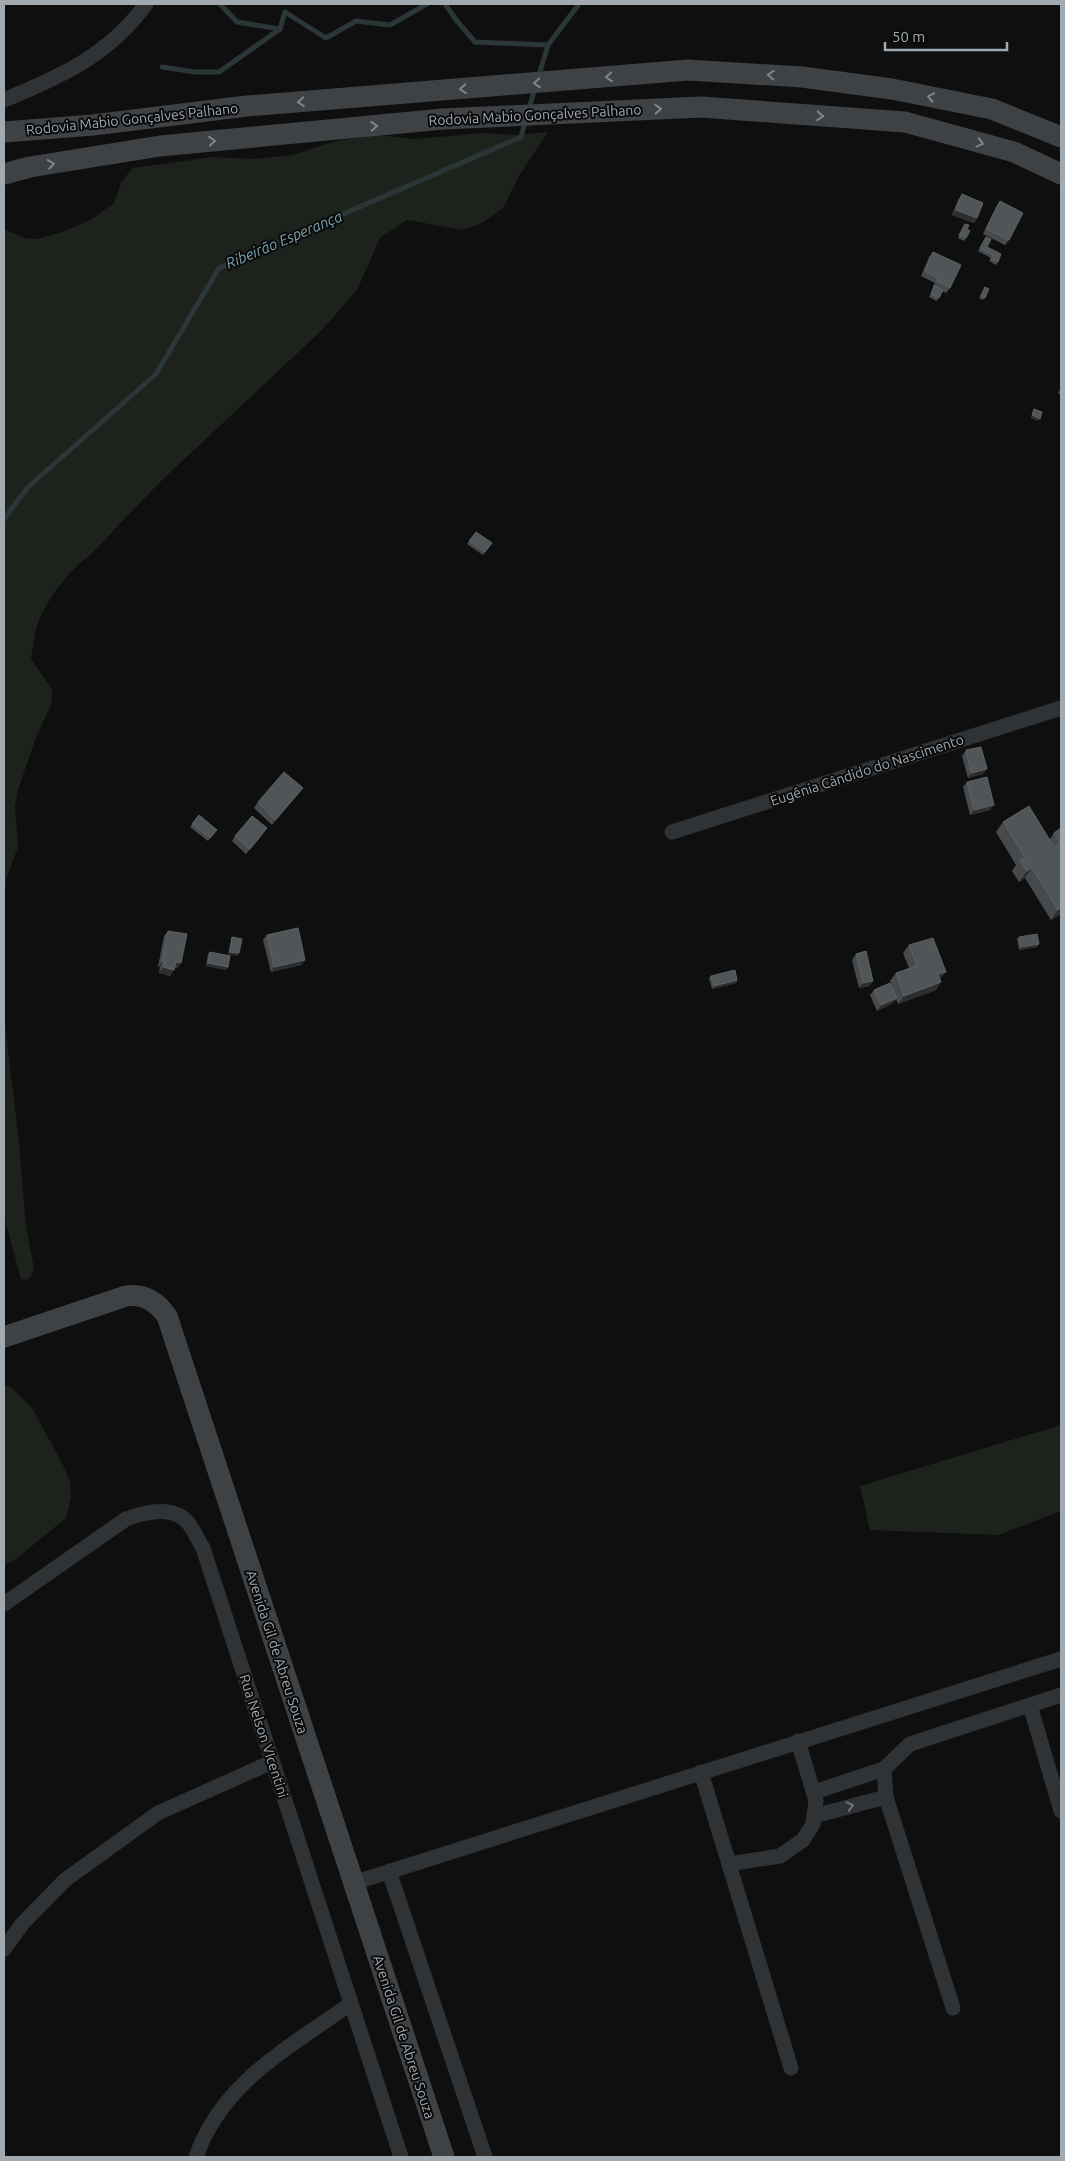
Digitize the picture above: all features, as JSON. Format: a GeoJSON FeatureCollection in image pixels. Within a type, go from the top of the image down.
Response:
{"type":"FeatureCollection","features":[{"type":"Feature","properties":{"kind":"main road","name":"Rodovia Mabio Gonçalves Palhano"},"geometry":{"type":"LineString","coordinates":[[4,132],[93,125],[247,106],[562,82],[688,70],[802,77],[892,89],[992,109],[1061,136]]}},
{"type":"Feature","properties":{"kind":"main road","name":"Rodovia Mabio Gonçalves Palhano"},"geometry":{"type":"LineString","coordinates":[[4,174],[30,167],[160,146],[513,115],[701,107],[905,122],[1014,152],[1061,174]]}},
{"type":"Feature","properties":{"kind":"main road","name":"Avenida Gil de Abreu Souza"},"geometry":{"type":"LineString","coordinates":[[4,1337],[133,1295],[151,1300],[159,1305],[166,1316],[444,2157]]}},
{"type":"Feature","properties":{"kind":"street"},"geometry":{"type":"LineString","coordinates":[[4,100],[72,70],[103,50],[135,18],[146,4]]}},
{"type":"Feature","properties":{"kind":"street","name":"Eugênia Cândido do Nascimento"},"geometry":{"type":"LineString","coordinates":[[672,832],[1061,708]]}},
{"type":"Feature","properties":{"kind":"street","name":"Rua Nelson VIcentini"},"geometry":{"type":"LineString","coordinates":[[4,1604],[126,1519],[149,1511],[172,1512],[188,1522],[203,1548],[401,2157]]}},
{"type":"Feature","properties":{"kind":"street"},"geometry":{"type":"LineString","coordinates":[[353,1883],[1061,1659]]}},
{"type":"Feature","properties":{"kind":"street"},"geometry":{"type":"LineString","coordinates":[[814,1792],[884,1769],[910,1744],[1061,1695]]}},
{"type":"Feature","properties":{"kind":"street"},"geometry":{"type":"LineString","coordinates":[[1030,1705],[1061,1811]]}},
{"type":"Feature","properties":{"kind":"street"},"geometry":{"type":"LineString","coordinates":[[729,1864],[780,1856],[804,1840],[813,1824],[816,1801],[798,1741]]}},
{"type":"Feature","properties":{"kind":"street"},"geometry":{"type":"LineString","coordinates":[[4,1949],[22,1924],[64,1880],[158,1813],[272,1762]]}},
{"type":"Feature","properties":{"kind":"street"},"geometry":{"type":"LineString","coordinates":[[884,1769],[886,1796],[952,2008]]}},
{"type":"Feature","properties":{"kind":"street"},"geometry":{"type":"LineString","coordinates":[[701,1772],[791,2068]]}},
{"type":"Feature","properties":{"kind":"street"},"geometry":{"type":"LineString","coordinates":[[814,1816],[886,1796]]}},
{"type":"Feature","properties":{"kind":"street"},"geometry":{"type":"LineString","coordinates":[[389,1871],[485,2157]]}},
{"type":"Feature","properties":{"kind":"street"},"geometry":{"type":"LineString","coordinates":[[196,2157],[218,2111],[249,2076],[350,2004]]}},
{"type":"Feature","properties":{"kind":"shaded area"},"geometry":{"type":"Polygon","coordinates":[[[548,132],[519,176],[503,208],[482,223],[463,230],[407,220],[380,238],[357,290],[322,330],[162,480],[90,555],[74,569],[58,588],[44,609],[35,633],[31,659],[52,689],[51,705],[36,737],[18,790],[15,807],[18,847],[7,877],[4,900],[4,229],[24,238],[37,239],[63,232],[92,219],[114,203],[121,183],[132,168],[214,157],[254,159],[292,155],[336,141],[377,135],[415,139],[484,133],[516,135],[548,132]]]}},
{"type":"Feature","properties":{"kind":"shaded area"},"geometry":{"type":"Polygon","coordinates":[[[4,1018],[18,1133],[26,1226],[34,1268],[32,1275],[27,1280],[21,1279],[4,1216],[4,1018]]]}},
{"type":"Feature","properties":{"kind":"shaded area"},"geometry":{"type":"Polygon","coordinates":[[[4,1385],[11,1387],[32,1408],[63,1465],[70,1482],[71,1498],[66,1518],[16,1559],[4,1565],[4,1385]]]}},
{"type":"Feature","properties":{"kind":"shaded area"},"geometry":{"type":"Polygon","coordinates":[[[1061,1425],[1061,1511],[998,1535],[870,1530],[860,1486],[1061,1425]]]}},
{"type":"Feature","properties":{"kind":"building"},"geometry":{"type":"Polygon","coordinates":[[[962,194],[983,203],[977,218],[956,210],[962,194]]]}},
{"type":"Feature","properties":{"kind":"building"},"geometry":{"type":"Polygon","coordinates":[[[1000,201],[1023,213],[1009,240],[986,229],[1000,201]]]}},
{"type":"Feature","properties":{"kind":"building"},"geometry":{"type":"Polygon","coordinates":[[[965,224],[969,225],[967,229],[970,231],[966,238],[959,235],[965,224]]]}},
{"type":"Feature","properties":{"kind":"building"},"geometry":{"type":"Polygon","coordinates":[[[986,237],[991,239],[987,247],[1001,254],[998,262],[991,259],[993,255],[980,248],[986,237]]]}},
{"type":"Feature","properties":{"kind":"building"},"geometry":{"type":"Polygon","coordinates":[[[933,252],[961,265],[950,288],[937,281],[938,278],[925,271],[933,252]]]}},
{"type":"Feature","properties":{"kind":"building"},"geometry":{"type":"Polygon","coordinates":[[[934,286],[943,290],[939,298],[931,294],[934,286]]]}},
{"type":"Feature","properties":{"kind":"building"},"geometry":{"type":"Polygon","coordinates":[[[985,287],[989,289],[985,298],[981,296],[985,287]]]}},
{"type":"Feature","properties":{"kind":"building"},"geometry":{"type":"Polygon","coordinates":[[[1034,409],[1042,412],[1040,419],[1032,415],[1034,409]]]}},
{"type":"Feature","properties":{"kind":"building"},"geometry":{"type":"Polygon","coordinates":[[[476,532],[492,543],[485,552],[469,541],[476,532]]]}},
{"type":"Feature","properties":{"kind":"building"},"geometry":{"type":"Polygon","coordinates":[[[981,747],[987,769],[971,773],[966,750],[981,747]]]}},
{"type":"Feature","properties":{"kind":"building"},"geometry":{"type":"Polygon","coordinates":[[[284,772],[303,788],[275,820],[258,802],[284,772]]]}},
{"type":"Feature","properties":{"kind":"building"},"geometry":{"type":"Polygon","coordinates":[[[987,777],[994,805],[974,810],[967,782],[987,777]]]}},
{"type":"Feature","properties":{"kind":"building"},"geometry":{"type":"Polygon","coordinates":[[[1029,806],[1054,847],[1060,843],[1054,833],[1061,828],[1061,853],[1059,854],[1061,858],[1061,908],[1058,910],[1032,868],[1027,871],[1020,860],[1025,857],[1003,822],[1029,806]]]}},
{"type":"Feature","properties":{"kind":"building"},"geometry":{"type":"Polygon","coordinates":[[[199,815],[217,830],[210,838],[192,824],[199,815]]]}},
{"type":"Feature","properties":{"kind":"building"},"geometry":{"type":"Polygon","coordinates":[[[252,816],[267,828],[250,849],[235,836],[252,816]]]}},
{"type":"Feature","properties":{"kind":"building"},"geometry":{"type":"Polygon","coordinates":[[[298,928],[305,960],[274,967],[267,935],[298,928]]]}},
{"type":"Feature","properties":{"kind":"building"},"geometry":{"type":"Polygon","coordinates":[[[168,931],[187,934],[181,963],[176,962],[174,970],[163,967],[164,962],[162,962],[168,931]]]}},
{"type":"Feature","properties":{"kind":"building"},"geometry":{"type":"Polygon","coordinates":[[[1037,934],[1039,944],[1021,947],[1019,937],[1037,934]]]}},
{"type":"Feature","properties":{"kind":"building"},"geometry":{"type":"Polygon","coordinates":[[[232,937],[242,939],[239,953],[230,952],[232,937]]]}},
{"type":"Feature","properties":{"kind":"building"},"geometry":{"type":"Polygon","coordinates":[[[933,938],[946,972],[938,974],[941,982],[904,996],[896,973],[917,966],[909,945],[933,938]]]}},
{"type":"Feature","properties":{"kind":"building"},"geometry":{"type":"Polygon","coordinates":[[[866,951],[873,981],[863,983],[856,954],[866,951]]]}},
{"type":"Feature","properties":{"kind":"building"},"geometry":{"type":"Polygon","coordinates":[[[210,952],[230,956],[228,967],[208,963],[210,952]]]}},
{"type":"Feature","properties":{"kind":"building"},"geometry":{"type":"Polygon","coordinates":[[[735,970],[737,980],[714,986],[711,976],[735,970]]]}},
{"type":"Feature","properties":{"kind":"building"},"geometry":{"type":"Polygon","coordinates":[[[890,983],[897,998],[881,1005],[874,990],[890,983]]]}},
{"type":"Feature","properties":{"kind":"waterway"},"geometry":{"type":"LineString","coordinates":[[220,4],[237,22],[280,29]]}},
{"type":"Feature","properties":{"kind":"waterway"},"geometry":{"type":"LineString","coordinates":[[162,67],[195,72],[219,72],[280,29],[285,12],[326,38],[356,21],[390,25],[427,4]]}},
{"type":"Feature","properties":{"kind":"waterway"},"geometry":{"type":"LineString","coordinates":[[445,4],[475,42],[548,45]]}},
{"type":"Feature","properties":{"kind":"waterway","name":"Ribeirão Esperança"},"geometry":{"type":"LineString","coordinates":[[538,78],[548,45],[579,4]]}},
{"type":"Feature","properties":{"kind":"waterway","name":"Ribeirão Esperança"},"geometry":{"type":"LineString","coordinates":[[529,109],[535,88]]}},
{"type":"Feature","properties":{"kind":"waterway","name":"Ribeirão Esperança"},"geometry":{"type":"LineString","coordinates":[[4,519],[28,487],[156,374],[219,268],[521,137],[526,119]]}}]}
